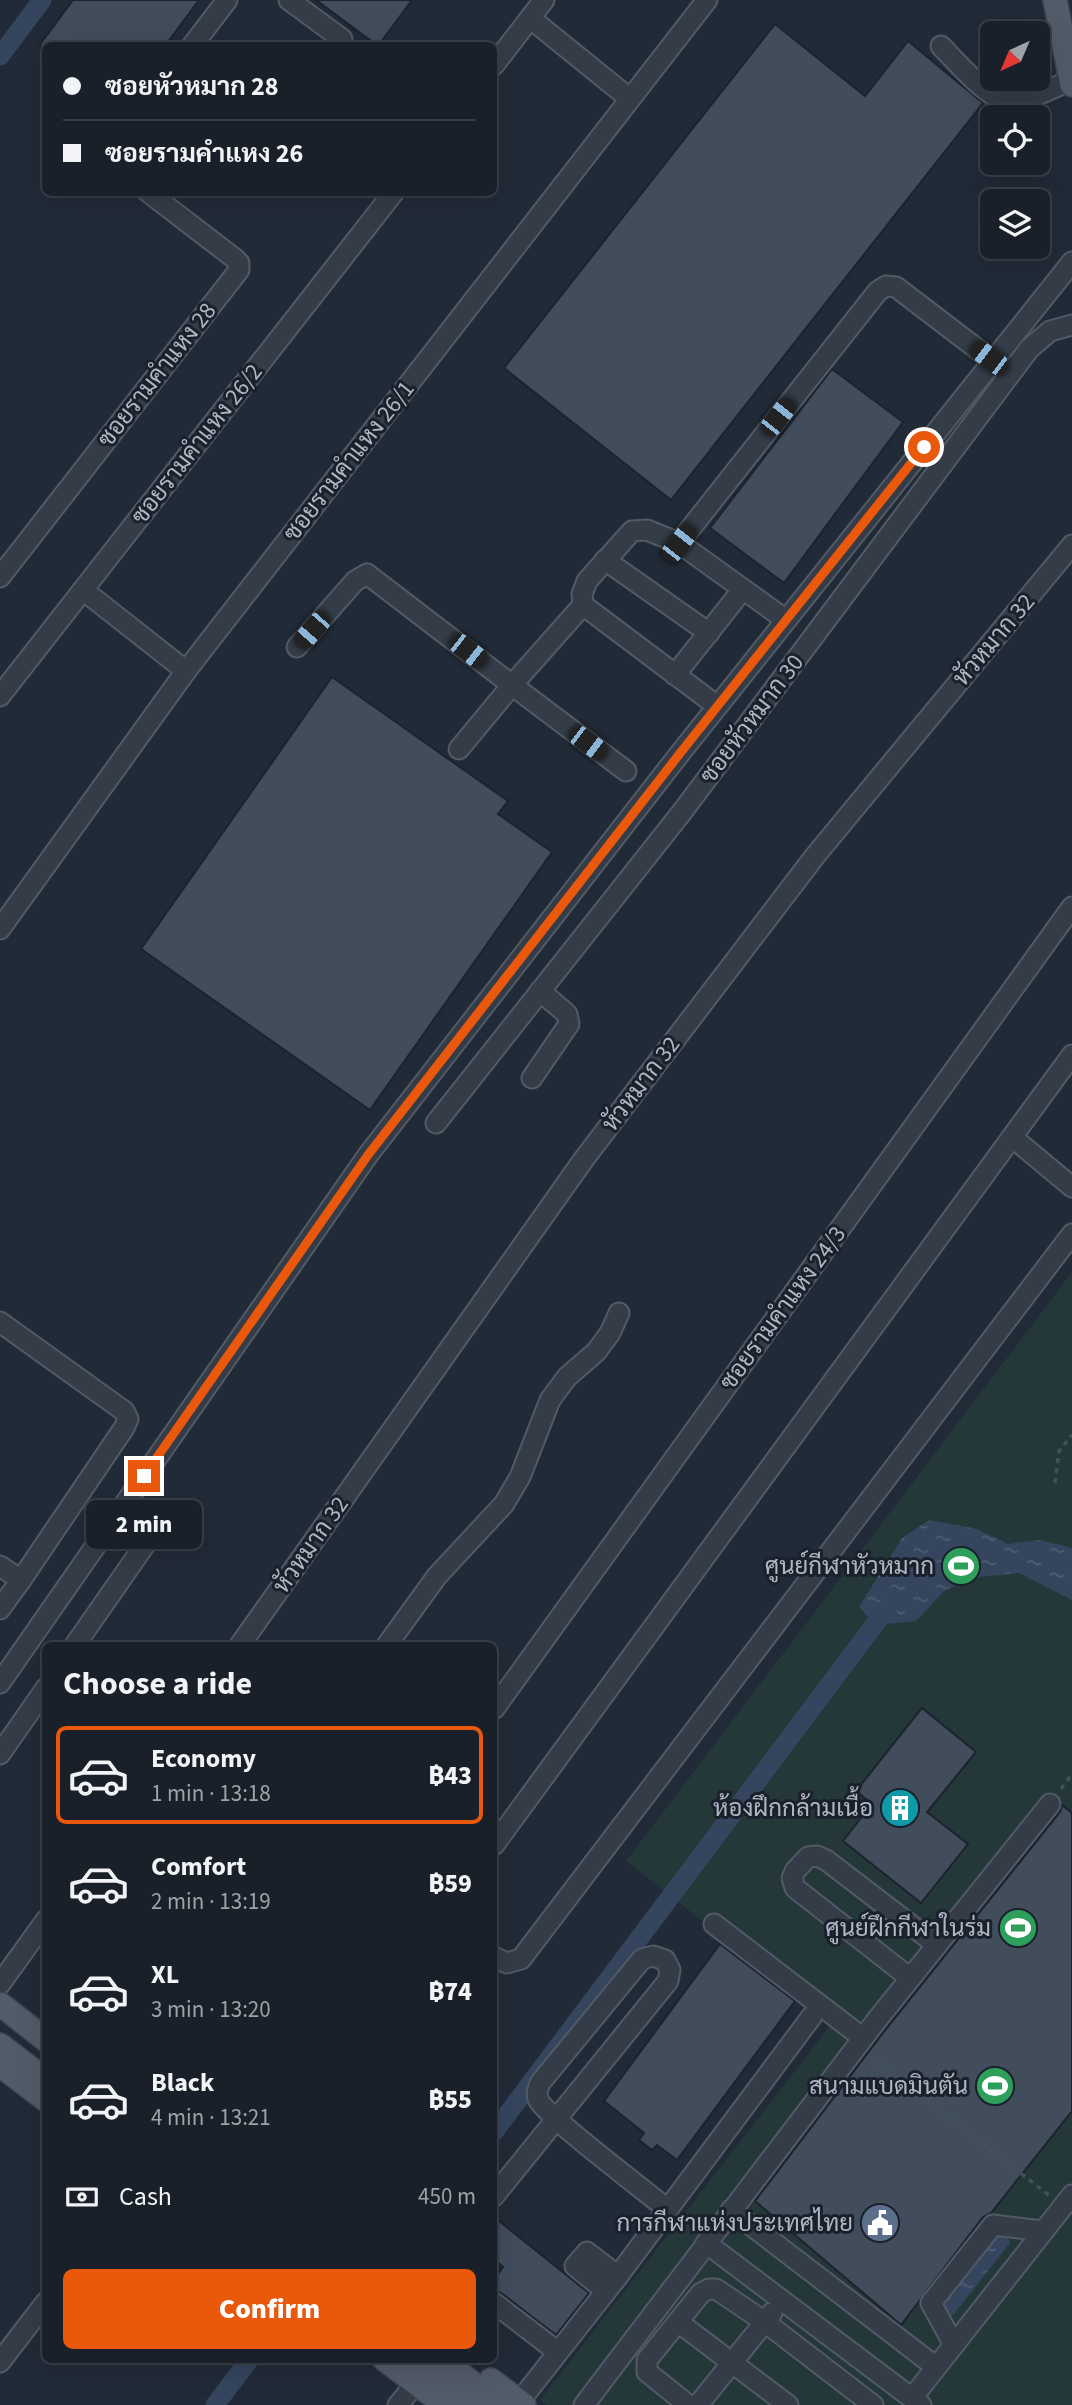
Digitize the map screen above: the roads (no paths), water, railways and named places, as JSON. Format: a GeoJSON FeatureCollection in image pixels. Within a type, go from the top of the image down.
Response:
{"type":"FeatureCollection","features":[{"type":"Feature","properties":{"kind":"main road"},"geometry":{"type":"LineString","coordinates":[[1055,0],[1072,82]]}},
{"type":"Feature","properties":{"kind":"main road"},"geometry":{"type":"LineString","coordinates":[[0,2004],[42,2037]]}},
{"type":"Feature","properties":{"kind":"main road"},"geometry":{"type":"LineString","coordinates":[[0,2021],[42,2053]]}},
{"type":"Feature","properties":{"kind":"main road"},"geometry":{"type":"LineString","coordinates":[[0,2045],[42,2077]]}},
{"type":"Feature","properties":{"kind":"main road"},"geometry":{"type":"LineString","coordinates":[[3,2073],[42,2097]]}},
{"type":"Feature","properties":{"kind":"main road"},"geometry":{"type":"LineString","coordinates":[[389,2363],[445,2405]]}},
{"type":"Feature","properties":{"kind":"main road"},"geometry":{"type":"LineString","coordinates":[[416,2363],[472,2405]]}},
{"type":"Feature","properties":{"kind":"main road"},"geometry":{"type":"LineString","coordinates":[[448,2363],[515,2404]]}},
{"type":"Feature","properties":{"kind":"main road"},"geometry":{"type":"LineString","coordinates":[[468,2363],[515,2404]]}},
{"type":"Feature","properties":{"kind":"street"},"geometry":{"type":"LineString","coordinates":[[194,42],[227,0]]}},
{"type":"Feature","properties":{"kind":"street"},"geometry":{"type":"LineString","coordinates":[[289,0],[342,39]]}},
{"type":"Feature","properties":{"kind":"street"},"geometry":{"type":"LineString","coordinates":[[497,61],[544,0]]}},
{"type":"Feature","properties":{"kind":"street","name":"ซอยรามคำแหง 26/1"},"geometry":{"type":"LineString","coordinates":[[0,929],[186,671],[708,0]]}},
{"type":"Feature","properties":{"kind":"street"},"geometry":{"type":"LineString","coordinates":[[530,18],[630,99]]}},
{"type":"Feature","properties":{"kind":"street"},"geometry":{"type":"LineString","coordinates":[[941,46],[990,93],[1003,100],[1014,102],[1072,82]]}},
{"type":"Feature","properties":{"kind":"street","name":"ซอยรามคำแหง 28"},"geometry":{"type":"LineString","coordinates":[[0,577],[239,270],[239,263],[234,258],[153,196]]}},
{"type":"Feature","properties":{"kind":"street","name":"ซอยรามคำแหง 26/2"},"geometry":{"type":"LineString","coordinates":[[0,696],[391,196]]}},
{"type":"Feature","properties":{"kind":"street"},"geometry":{"type":"LineString","coordinates":[[0,1683],[368,1155],[718,706],[1072,262]]}},
{"type":"Feature","properties":{"kind":"street"},"geometry":{"type":"LineString","coordinates":[[679,543],[878,291],[886,286],[896,287],[993,361]]}},
{"type":"Feature","properties":{"kind":"street","name":"ซอยหัวหมาก 30"},"geometry":{"type":"LineString","coordinates":[[436,1123],[754,716],[1029,349],[1051,331],[1072,325]]}},
{"type":"Feature","properties":{"kind":"street"},"geometry":{"type":"LineString","coordinates":[[460,749],[583,605],[582,594],[587,582],[632,531],[647,530],[679,543],[786,620]]}},
{"type":"Feature","properties":{"kind":"street","name":"หัวหมาก 32"},"geometry":{"type":"LineString","coordinates":[[242,1642],[584,1159],[815,856],[1072,545]]}},
{"type":"Feature","properties":{"kind":"street"},"geometry":{"type":"LineString","coordinates":[[605,560],[709,633]]}},
{"type":"Feature","properties":{"kind":"street"},"geometry":{"type":"LineString","coordinates":[[297,647],[355,581],[367,574],[626,771]]}},
{"type":"Feature","properties":{"kind":"street"},"geometry":{"type":"LineString","coordinates":[[675,675],[743,589]]}},
{"type":"Feature","properties":{"kind":"street"},"geometry":{"type":"LineString","coordinates":[[83,590],[186,671]]}},
{"type":"Feature","properties":{"kind":"street"},"geometry":{"type":"LineString","coordinates":[[583,605],[718,706]]}},
{"type":"Feature","properties":{"kind":"street","name":"ซอยรามคำแหง 24/3"},"geometry":{"type":"LineString","coordinates":[[497,1705],[1072,907]]}},
{"type":"Feature","properties":{"kind":"street"},"geometry":{"type":"LineString","coordinates":[[532,1077],[569,1024],[567,1014],[540,991]]}},
{"type":"Feature","properties":{"kind":"street"},"geometry":{"type":"LineString","coordinates":[[497,1841],[1072,1055]]}},
{"type":"Feature","properties":{"kind":"street"},"geometry":{"type":"LineString","coordinates":[[1012,1137],[1072,1187]]}},
{"type":"Feature","properties":{"kind":"street"},"geometry":{"type":"LineString","coordinates":[[497,1958],[508,1963],[521,1959],[1072,1234]]}},
{"type":"Feature","properties":{"kind":"street"},"geometry":{"type":"LineString","coordinates":[[389,1642],[437,1576],[504,1504],[520,1478],[550,1400],[567,1377],[596,1352],[610,1333],[619,1312]]}},
{"type":"Feature","properties":{"kind":"street"},"geometry":{"type":"LineString","coordinates":[[0,1322],[124,1410],[128,1419],[124,1429],[0,1609]]}},
{"type":"Feature","properties":{"kind":"street"},"geometry":{"type":"LineString","coordinates":[[77,1642],[151,1536]]}},
{"type":"Feature","properties":{"kind":"street"},"geometry":{"type":"LineString","coordinates":[[0,1566],[20,1580]]}},
{"type":"Feature","properties":{"kind":"street"},"geometry":{"type":"LineString","coordinates":[[0,1754],[42,1694]]}},
{"type":"Feature","properties":{"kind":"street"},"geometry":{"type":"LineString","coordinates":[[583,2405],[861,2042],[1050,1804]]}},
{"type":"Feature","properties":{"kind":"street"},"geometry":{"type":"LineString","coordinates":[[911,1978],[795,1888],[792,1878],[795,1871],[808,1857],[817,1856],[826,1860],[937,1945]]}},
{"type":"Feature","properties":{"kind":"street"},"geometry":{"type":"LineString","coordinates":[[714,1924],[861,2042]]}},
{"type":"Feature","properties":{"kind":"street"},"geometry":{"type":"LineString","coordinates":[[0,1984],[42,1926]]}},
{"type":"Feature","properties":{"kind":"street"},"geometry":{"type":"LineString","coordinates":[[497,2192],[557,2119],[668,1981],[670,1970],[665,1960],[653,1956],[642,1959],[540,2083],[537,2097],[557,2119],[667,2209]]}},
{"type":"Feature","properties":{"kind":"street"},"geometry":{"type":"LineString","coordinates":[[515,2404],[612,2284],[811,2016]]}},
{"type":"Feature","properties":{"kind":"street"},"geometry":{"type":"LineString","coordinates":[[706,2243],[916,2402],[936,2367],[1068,2200]]}},
{"type":"Feature","properties":{"kind":"street"},"geometry":{"type":"LineString","coordinates":[[731,2210],[936,2367]]}},
{"type":"Feature","properties":{"kind":"street"},"geometry":{"type":"LineString","coordinates":[[954,2345],[931,2303],[993,2225],[1043,2231]]}},
{"type":"Feature","properties":{"kind":"street"},"geometry":{"type":"LineString","coordinates":[[688,2405],[647,2372],[647,2361],[701,2293],[716,2289],[765,2322],[873,2405]]}},
{"type":"Feature","properties":{"kind":"street"},"geometry":{"type":"LineString","coordinates":[[698,2405],[782,2299]]}},
{"type":"Feature","properties":{"kind":"street"},"geometry":{"type":"LineString","coordinates":[[497,2305],[558,2351]]}},
{"type":"Feature","properties":{"kind":"street"},"geometry":{"type":"LineString","coordinates":[[0,2362],[42,2307]]}},
{"type":"Feature","properties":{"kind":"street"},"geometry":{"type":"LineString","coordinates":[[678,2322],[788,2405]]}},
{"type":"Feature","properties":{"kind":"street"},"geometry":{"type":"LineString","coordinates":[[398,2405],[416,2383]]}},
{"type":"Feature","properties":{"kind":"water"},"geometry":{"type":"Polygon","coordinates":[[[929,1520],[977,1529],[1008,1544],[1040,1540],[1072,1548],[1072,1600],[1019,1573],[980,1577],[945,1590],[916,1621],[875,1625],[859,1607],[902,1538],[929,1520]]]}},
{"type":"Feature","properties":{"kind":"water"},"geometry":{"type":"Polygon","coordinates":[[[1000,2233],[1007,2237],[1010,2243],[954,2314],[950,2315],[942,2305],[1000,2233]]]}},
{"type":"Feature","properties":{"kind":"waterway"},"geometry":{"type":"LineString","coordinates":[[0,56],[42,0]]}},
{"type":"Feature","properties":{"kind":"waterway"},"geometry":{"type":"LineString","coordinates":[[497,2128],[890,1604]]}},
{"type":"Feature","properties":{"kind":"waterway"},"geometry":{"type":"LineString","coordinates":[[215,2405],[247,2363]]}},
{"type":"Feature","properties":{"kind":"place","name":"ศูนย์กีฬาหัวหมาก"},"geometry":{"type":"Point","coordinates":[961,1566]}},
{"type":"Feature","properties":{"kind":"place","name":"ห้องฝึกกล้ามเนื้อ"},"geometry":{"type":"Point","coordinates":[900,1808]}},
{"type":"Feature","properties":{"kind":"place","name":"ศูนย์ฝึกกีฬาในร่ม"},"geometry":{"type":"Point","coordinates":[1018,1928]}},
{"type":"Feature","properties":{"kind":"place","name":"สนามแบดมินตัน"},"geometry":{"type":"Point","coordinates":[995,2086]}},
{"type":"Feature","properties":{"kind":"place","name":"การกีฬาแห่งประเทศไทย"},"geometry":{"type":"Point","coordinates":[880,2223]}}]}
